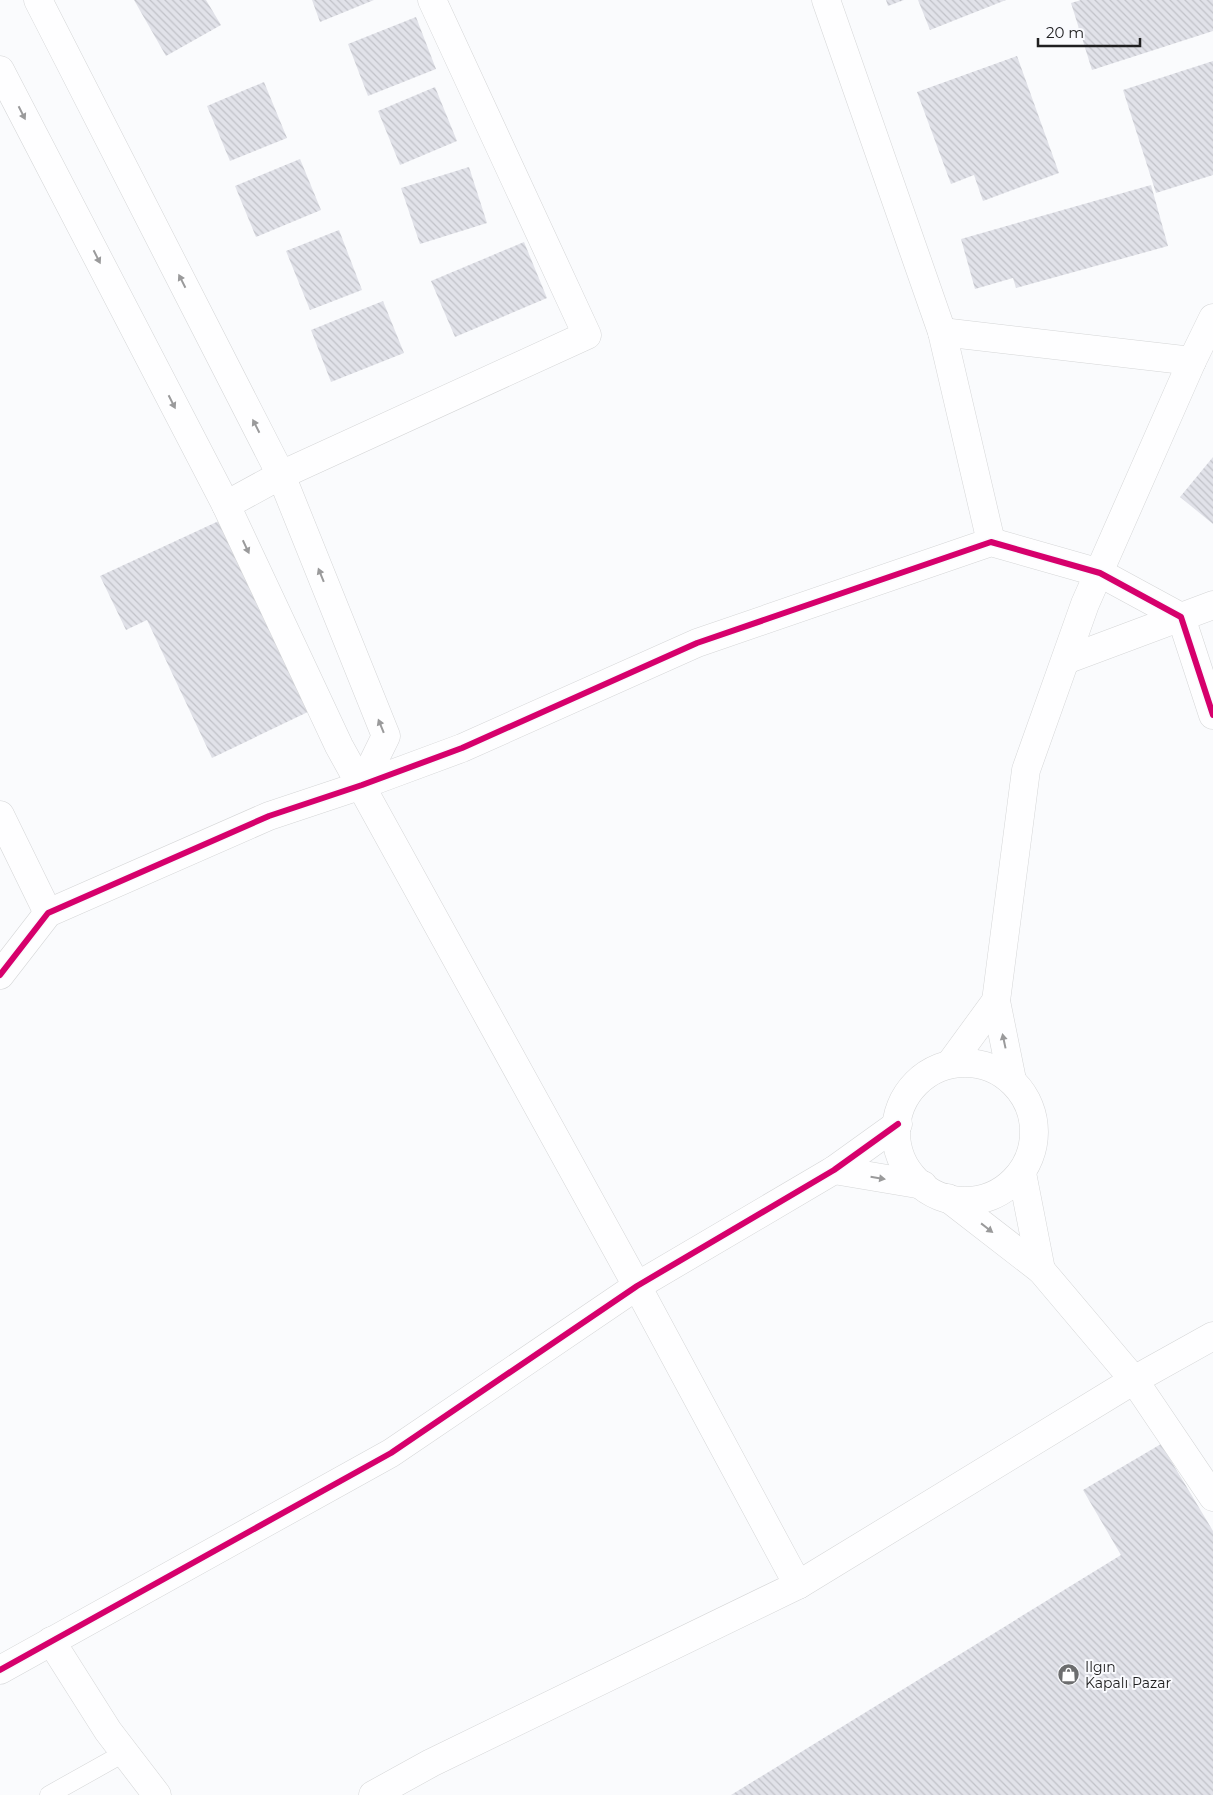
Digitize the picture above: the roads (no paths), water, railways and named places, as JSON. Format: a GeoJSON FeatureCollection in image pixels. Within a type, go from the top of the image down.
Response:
{"type":"FeatureCollection","features":[{"type":"Feature","properties":{"kind":"street"},"geometry":{"type":"LineString","coordinates":[[38,0],[281,475],[386,736],[362,786]]}},
{"type":"Feature","properties":{"kind":"street"},"geometry":{"type":"LineString","coordinates":[[226,505],[281,475],[587,336],[432,0]]}},
{"type":"Feature","properties":{"kind":"street"},"geometry":{"type":"LineString","coordinates":[[826,0],[942,332],[991,542]]}},
{"type":"Feature","properties":{"kind":"street"},"geometry":{"type":"LineString","coordinates":[[0,70],[226,505],[339,746],[637,1286],[798,1585]]}},
{"type":"Feature","properties":{"kind":"street"},"geometry":{"type":"LineString","coordinates":[[1012,1080],[983,1064],[950,1064],[920,1079],[900,1106],[896,1139],[907,1171],[932,1194],[964,1202],[997,1195],[1022,1173],[1035,1142],[1031,1109],[1012,1080],[996,1001],[1026,770],[1085,604],[1192,361],[1213,318]]}},
{"type":"Feature","properties":{"kind":"street"},"geometry":{"type":"LineString","coordinates":[[942,332],[1192,361]]}},
{"type":"Feature","properties":{"kind":"street"},"geometry":{"type":"LineString","coordinates":[[0,975],[48,913],[269,816],[362,786],[462,748],[697,643],[991,542],[1100,573],[1181,617],[1213,715]]}},
{"type":"Feature","properties":{"kind":"street"},"geometry":{"type":"LineString","coordinates":[[1066,660],[1213,605]]}},
{"type":"Feature","properties":{"kind":"street"},"geometry":{"type":"LineString","coordinates":[[0,815],[48,913]]}},
{"type":"Feature","properties":{"kind":"street"},"geometry":{"type":"LineString","coordinates":[[950,1064],[996,1001]]}},
{"type":"Feature","properties":{"kind":"street"},"geometry":{"type":"LineString","coordinates":[[0,1670],[391,1453],[637,1286],[834,1170],[898,1124]]}},
{"type":"Feature","properties":{"kind":"street"},"geometry":{"type":"LineString","coordinates":[[834,1170],[923,1185]]}},
{"type":"Feature","properties":{"kind":"street"},"geometry":{"type":"LineString","coordinates":[[1022,1173],[1041,1270]]}},
{"type":"Feature","properties":{"kind":"street"},"geometry":{"type":"LineString","coordinates":[[948,1198],[1041,1270],[1134,1380],[1213,1498]]}},
{"type":"Feature","properties":{"kind":"street"},"geometry":{"type":"LineString","coordinates":[[373,1795],[431,1764],[798,1585],[1134,1380],[1213,1336]]}},
{"type":"Feature","properties":{"kind":"street"},"geometry":{"type":"LineString","coordinates":[[51,1641],[108,1731],[157,1795]]}},
{"type":"Feature","properties":{"kind":"lane"},"geometry":{"type":"LineString","coordinates":[[49,1795],[124,1753]]}},
{"type":"Feature","properties":{"kind":"place","name":"Ilgın Kapalı Pazar"},"geometry":{"type":"Point","coordinates":[1069,1675]}}]}
